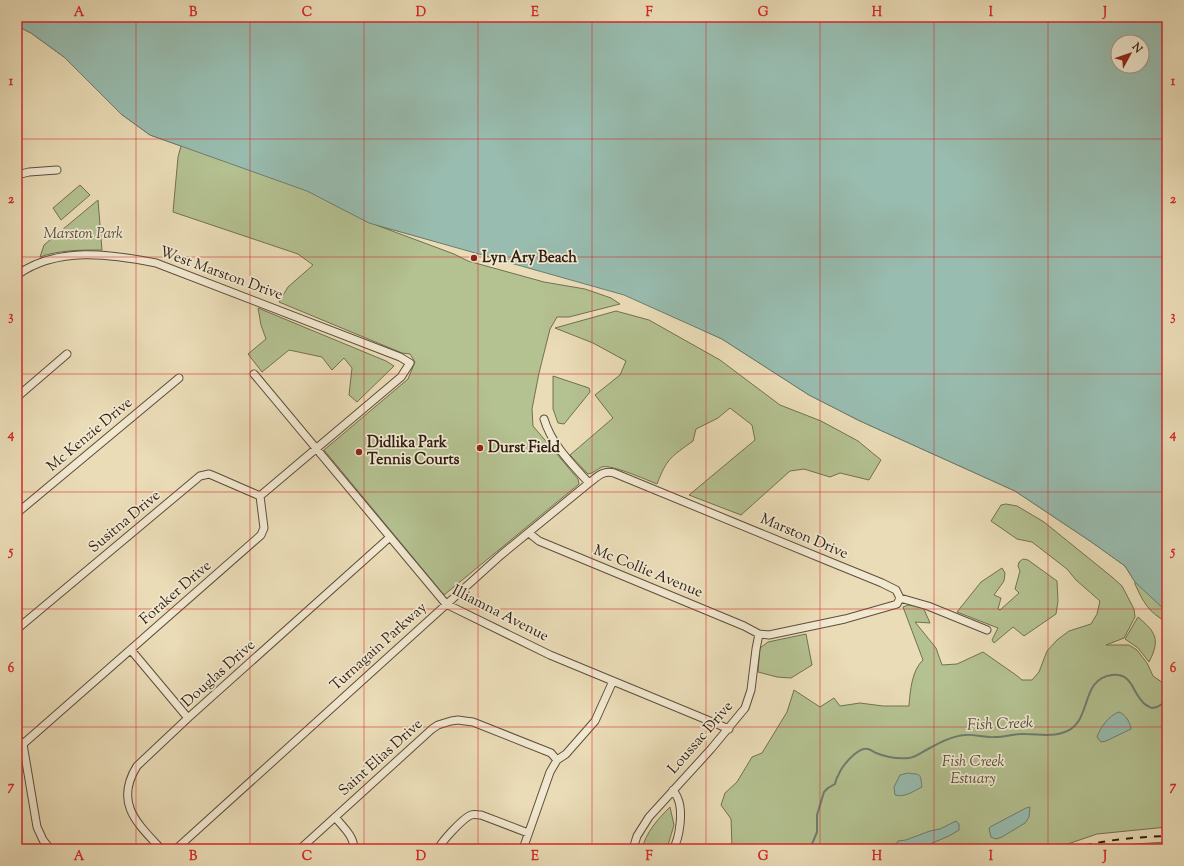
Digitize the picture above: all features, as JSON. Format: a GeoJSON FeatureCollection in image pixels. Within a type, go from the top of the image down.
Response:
{"type":"FeatureCollection","features":[{"type":"Feature","properties":{"kind":"street"},"geometry":{"type":"LineString","coordinates":[[17,175],[29,172],[57,170]]}},
{"type":"Feature","properties":{"kind":"street","name":"West Marston Drive"},"geometry":{"type":"LineString","coordinates":[[17,275],[41,262],[92,254],[114,255],[156,263],[393,354],[410,363],[401,377],[316,449]]}},
{"type":"Feature","properties":{"kind":"street"},"geometry":{"type":"LineString","coordinates":[[17,397],[67,354]]}},
{"type":"Feature","properties":{"kind":"street","name":"Illiamna Avenue"},"geometry":{"type":"LineString","coordinates":[[254,374],[446,604],[523,643],[729,728]]}},
{"type":"Feature","properties":{"kind":"street","name":"Mc Kenzie Drive"},"geometry":{"type":"LineString","coordinates":[[17,513],[179,378]]}},
{"type":"Feature","properties":{"kind":"street"},"geometry":{"type":"LineString","coordinates":[[544,419],[558,448],[589,484]]}},
{"type":"Feature","properties":{"kind":"street"},"geometry":{"type":"LineString","coordinates":[[260,496],[316,449]]}},
{"type":"Feature","properties":{"kind":"street","name":"Turnagain Parkway"},"geometry":{"type":"LineString","coordinates":[[176,849],[501,555],[600,475],[606,472]]}},
{"type":"Feature","properties":{"kind":"street","name":"Marston Drive"},"geometry":{"type":"LineString","coordinates":[[606,472],[614,473],[882,583],[896,590],[900,598],[928,606],[988,630]]}},
{"type":"Feature","properties":{"kind":"street","name":"Susitna Drive"},"geometry":{"type":"LineString","coordinates":[[17,630],[200,476],[209,474],[260,496]]}},
{"type":"Feature","properties":{"kind":"street","name":"Foraker Drive"},"geometry":{"type":"LineString","coordinates":[[23,744],[261,535],[264,528],[260,496]]}},
{"type":"Feature","properties":{"kind":"street","name":"Mc Collie Avenue"},"geometry":{"type":"LineString","coordinates":[[529,533],[539,541],[744,626],[759,634]]}},
{"type":"Feature","properties":{"kind":"street","name":"Douglas Drive"},"geometry":{"type":"LineString","coordinates":[[161,849],[136,822],[128,802],[128,786],[137,766],[188,718],[390,537]]}},
{"type":"Feature","properties":{"kind":"street"},"geometry":{"type":"LineString","coordinates":[[759,634],[769,635],[845,619],[897,604],[900,598]]}},
{"type":"Feature","properties":{"kind":"street","name":"Loussac Drive"},"geometry":{"type":"LineString","coordinates":[[633,849],[637,836],[643,826],[741,714],[749,698],[759,634]]}},
{"type":"Feature","properties":{"kind":"street"},"geometry":{"type":"LineString","coordinates":[[131,650],[188,718]]}},
{"type":"Feature","properties":{"kind":"street"},"geometry":{"type":"LineString","coordinates":[[523,849],[550,772],[557,760],[570,749],[595,722],[613,681]]}},
{"type":"Feature","properties":{"kind":"street","name":"Saint Elias Drive"},"geometry":{"type":"LineString","coordinates":[[300,849],[438,725],[458,720],[473,722],[551,753],[557,760]]}},
{"type":"Feature","properties":{"kind":"street"},"geometry":{"type":"LineString","coordinates":[[17,738],[23,744],[37,827],[42,840],[50,849]]}},
{"type":"Feature","properties":{"kind":"street"},"geometry":{"type":"LineString","coordinates":[[673,790],[678,799],[680,809],[678,833],[673,849]]}},
{"type":"Feature","properties":{"kind":"street"},"geometry":{"type":"LineString","coordinates":[[438,849],[446,838],[466,819],[473,815],[481,815],[528,833]]}},
{"type":"Feature","properties":{"kind":"street"},"geometry":{"type":"LineString","coordinates":[[335,817],[350,835],[354,844],[354,849]]}},
{"type":"Feature","properties":{"kind":"green space"},"geometry":{"type":"Polygon","coordinates":[[[17,17],[1167,303],[1167,622],[1151,611],[1147,606],[1125,566],[1015,491],[860,421],[809,395],[722,339],[624,293],[376,225],[454,254],[468,261],[544,282],[585,289],[611,298],[620,304],[569,317],[557,317],[550,329],[539,373],[532,409],[533,426],[578,479],[579,484],[444,595],[324,450],[408,379],[415,362],[410,354],[402,353],[279,302],[288,287],[313,265],[298,254],[173,212],[178,157],[181,146],[150,135],[121,114],[64,57],[31,33],[17,26],[17,17]]]}},
{"type":"Feature","properties":{"kind":"green space"},"geometry":{"type":"Polygon","coordinates":[[[80,185],[90,195],[61,220],[53,208],[80,185]]]}},
{"type":"Feature","properties":{"kind":"green space","name":"Marston Park"},"geometry":{"type":"Polygon","coordinates":[[[98,200],[102,250],[78,250],[40,257],[44,245],[98,200]]]}},
{"type":"Feature","properties":{"kind":"green space"},"geometry":{"type":"Polygon","coordinates":[[[258,308],[386,361],[394,366],[357,402],[349,395],[352,368],[344,358],[332,370],[322,357],[289,350],[262,372],[248,354],[266,339],[261,325],[258,308]]]}},
{"type":"Feature","properties":{"kind":"green space"},"geometry":{"type":"Polygon","coordinates":[[[616,311],[649,320],[720,360],[780,405],[821,421],[858,441],[881,460],[869,480],[840,473],[830,477],[804,469],[790,471],[741,515],[689,495],[755,440],[752,425],[730,408],[718,418],[696,429],[693,441],[670,459],[657,484],[629,473],[607,467],[602,467],[588,474],[570,455],[613,418],[595,395],[620,375],[626,361],[593,343],[555,328],[616,311]]]}},
{"type":"Feature","properties":{"kind":"green space"},"geometry":{"type":"Polygon","coordinates":[[[553,376],[589,388],[590,392],[564,424],[558,423],[553,409],[553,376]]]}},
{"type":"Feature","properties":{"kind":"green space","name":"Fish Creek Estuary"},"geometry":{"type":"Polygon","coordinates":[[[1006,504],[1017,506],[1044,522],[1112,577],[1122,586],[1134,609],[1135,617],[1124,638],[1106,645],[1129,645],[1137,650],[1147,663],[1153,676],[1163,683],[1167,681],[1167,827],[1097,834],[1053,849],[731,849],[731,819],[721,805],[725,793],[737,782],[752,757],[762,753],[787,712],[794,690],[820,707],[834,698],[840,706],[860,703],[883,706],[909,706],[914,675],[919,664],[923,660],[903,607],[908,605],[923,607],[930,623],[915,622],[936,648],[942,665],[957,664],[983,652],[1022,680],[1032,680],[1039,672],[1047,651],[1057,640],[1069,631],[1091,624],[1097,614],[1100,601],[1076,580],[1067,569],[1032,542],[1017,539],[991,521],[1001,505],[1006,504]]]}},
{"type":"Feature","properties":{"kind":"green space"},"geometry":{"type":"Polygon","coordinates":[[[1023,559],[1028,560],[1057,581],[1058,601],[1056,614],[1024,636],[1013,627],[994,643],[992,640],[998,628],[957,612],[981,582],[1002,568],[1005,573],[1004,581],[994,595],[1001,598],[998,609],[1000,610],[1019,593],[1015,589],[1020,571],[1018,566],[1019,562],[1023,559]]]}},
{"type":"Feature","properties":{"kind":"green space"},"geometry":{"type":"Polygon","coordinates":[[[1138,617],[1146,624],[1154,635],[1154,650],[1149,662],[1138,648],[1125,639],[1138,617]]]}},
{"type":"Feature","properties":{"kind":"green space"},"geometry":{"type":"Polygon","coordinates":[[[806,634],[812,665],[791,678],[777,677],[758,672],[760,648],[768,642],[806,634]]]}},
{"type":"Feature","properties":{"kind":"green space"},"geometry":{"type":"Polygon","coordinates":[[[670,807],[674,825],[668,845],[664,849],[642,849],[649,831],[670,807]]]}},
{"type":"Feature","properties":{"kind":"green space"},"geometry":{"type":"Polygon","coordinates":[[[1167,842],[1167,849],[1114,849],[1135,844],[1167,842]]]}},
{"type":"Feature","properties":{"kind":"water"},"geometry":{"type":"Polygon","coordinates":[[[17,17],[1167,17],[1167,612],[1135,582],[1125,566],[1015,491],[860,421],[809,395],[722,339],[624,295],[369,223],[307,191],[150,135],[121,114],[64,57],[31,33],[17,26],[17,17]]]}},
{"type":"Feature","properties":{"kind":"water"},"geometry":{"type":"Polygon","coordinates":[[[1119,712],[1127,719],[1131,729],[1101,742],[1097,737],[1100,730],[1108,719],[1119,712]]]}},
{"type":"Feature","properties":{"kind":"water"},"geometry":{"type":"Polygon","coordinates":[[[908,773],[919,775],[922,787],[902,796],[895,795],[894,787],[900,775],[908,773]]]}},
{"type":"Feature","properties":{"kind":"water"},"geometry":{"type":"Polygon","coordinates":[[[1030,807],[1029,817],[1025,823],[1002,837],[996,839],[991,837],[990,827],[1030,807]]]}},
{"type":"Feature","properties":{"kind":"water"},"geometry":{"type":"Polygon","coordinates":[[[956,821],[959,824],[959,830],[949,836],[918,849],[894,849],[898,841],[906,840],[940,829],[956,821]]]}},
{"type":"Feature","properties":{"kind":"waterway","name":"Fish Creek"},"geometry":{"type":"LineString","coordinates":[[810,849],[817,832],[817,815],[824,792],[835,784],[837,778],[850,758],[864,749],[868,749],[888,757],[909,758],[917,756],[946,740],[960,736],[969,735],[991,737],[1018,734],[1048,735],[1062,733],[1072,728],[1079,721],[1094,685],[1101,678],[1112,675],[1119,675],[1128,680],[1144,704],[1152,708],[1157,707],[1167,701]]}},
{"type":"Feature","properties":{"kind":"railway"},"geometry":{"type":"LineString","coordinates":[[1071,849],[1095,843],[1143,837],[1167,836]]}},
{"type":"Feature","properties":{"kind":"place","name":"Lyn Ary Beach"},"geometry":{"type":"Point","coordinates":[474,258]}},
{"type":"Feature","properties":{"kind":"place","name":"Durst Field"},"geometry":{"type":"Point","coordinates":[480,448]}},
{"type":"Feature","properties":{"kind":"place","name":"Didlika Park Tennis Courts"},"geometry":{"type":"Point","coordinates":[359,452]}}]}
